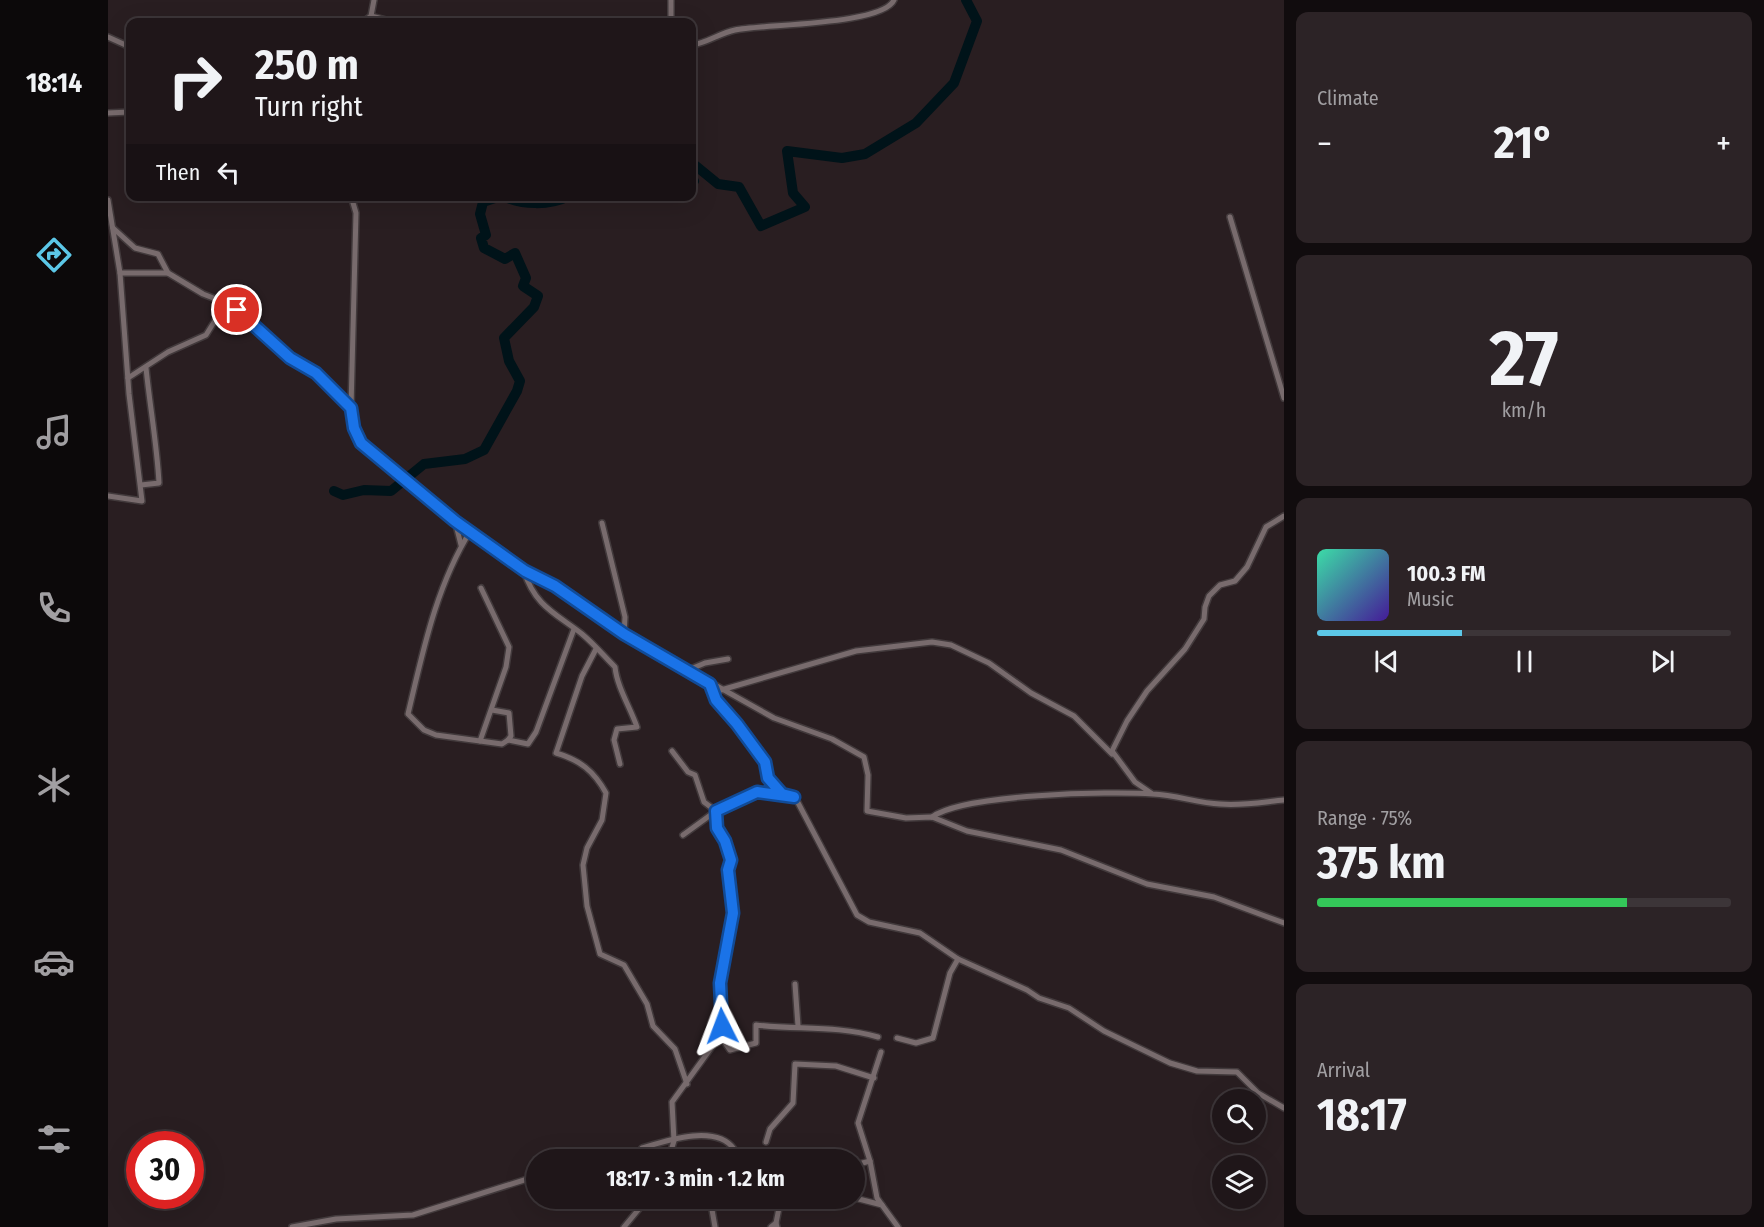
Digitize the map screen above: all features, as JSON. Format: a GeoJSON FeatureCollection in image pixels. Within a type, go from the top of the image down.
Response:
{"type":"FeatureCollection","features":[{"type":"Feature","properties":{"kind":"street"},"geometry":{"type":"LineString","coordinates":[[368,18],[371,16],[374,0]]}},
{"type":"Feature","properties":{"kind":"street"},"geometry":{"type":"LineString","coordinates":[[671,0],[671,18]]}},
{"type":"Feature","properties":{"kind":"street"},"geometry":{"type":"LineString","coordinates":[[696,44],[731,31],[755,27],[830,23],[878,13],[887,10],[894,0]]}},
{"type":"Feature","properties":{"kind":"street"},"geometry":{"type":"LineString","coordinates":[[371,16],[379,18]]}},
{"type":"Feature","properties":{"kind":"street"},"geometry":{"type":"LineString","coordinates":[[108,37],[126,45]]}},
{"type":"Feature","properties":{"kind":"street"},"geometry":{"type":"LineString","coordinates":[[108,113],[126,112]]}},
{"type":"Feature","properties":{"kind":"street"},"geometry":{"type":"LineString","coordinates":[[108,200],[120,273],[128,378],[142,501],[108,496]]}},
{"type":"Feature","properties":{"kind":"street"},"geometry":{"type":"LineString","coordinates":[[352,201],[356,213],[351,408],[354,428],[361,443],[455,521],[471,530],[525,571],[555,586],[624,634],[710,684],[774,718],[832,739],[864,757],[868,775],[867,811],[906,818],[932,817],[968,831],[1061,850],[1147,884],[1214,897],[1284,923]]}},
{"type":"Feature","properties":{"kind":"street"},"geometry":{"type":"LineString","coordinates":[[1230,217],[1284,398]]}},
{"type":"Feature","properties":{"kind":"street"},"geometry":{"type":"LineString","coordinates":[[112,226],[135,248],[158,254],[168,273]]}},
{"type":"Feature","properties":{"kind":"street"},"geometry":{"type":"LineString","coordinates":[[120,273],[168,273],[203,294],[226,303],[247,318],[290,358],[316,373],[351,408]]}},
{"type":"Feature","properties":{"kind":"street"},"geometry":{"type":"LineString","coordinates":[[128,378],[168,352],[206,335],[226,303]]}},
{"type":"Feature","properties":{"kind":"street"},"geometry":{"type":"LineString","coordinates":[[141,484],[159,483],[157,445],[151,423],[146,368]]}},
{"type":"Feature","properties":{"kind":"street"},"geometry":{"type":"LineString","coordinates":[[1112,754],[1127,721],[1147,691],[1185,649],[1204,619],[1209,596],[1220,585],[1235,581],[1247,567],[1266,527],[1284,516]]}},
{"type":"Feature","properties":{"kind":"street"},"geometry":{"type":"LineString","coordinates":[[455,521],[461,545]]}},
{"type":"Feature","properties":{"kind":"street"},"geometry":{"type":"LineString","coordinates":[[602,523],[623,608],[624,634]]}},
{"type":"Feature","properties":{"kind":"street"},"geometry":{"type":"LineString","coordinates":[[471,530],[461,545],[430,621],[408,714],[424,730],[436,735],[502,744],[511,736],[509,713],[492,710]]}},
{"type":"Feature","properties":{"kind":"street"},"geometry":{"type":"LineString","coordinates":[[525,571],[530,591],[615,667],[616,681],[626,696],[637,727],[617,729],[614,740],[620,764]]}},
{"type":"Feature","properties":{"kind":"street"},"geometry":{"type":"LineString","coordinates":[[480,741],[506,667],[509,647],[481,588]]}},
{"type":"Feature","properties":{"kind":"street"},"geometry":{"type":"LineString","coordinates":[[508,740],[528,744],[536,732],[574,629]]}},
{"type":"Feature","properties":{"kind":"street"},"geometry":{"type":"LineString","coordinates":[[721,690],[856,651],[932,642],[951,645],[989,663],[1031,693],[1074,716],[1112,754],[1135,782],[1151,793]]}},
{"type":"Feature","properties":{"kind":"street"},"geometry":{"type":"LineString","coordinates":[[597,649],[582,676],[556,753],[580,761],[589,769],[606,793],[602,820],[587,848],[583,865],[589,916],[600,954],[624,965],[647,1004],[653,1026],[675,1049],[687,1084]]}},
{"type":"Feature","properties":{"kind":"street"},"geometry":{"type":"LineString","coordinates":[[686,670],[705,663],[728,659]]}},
{"type":"Feature","properties":{"kind":"street"},"geometry":{"type":"LineString","coordinates":[[710,684],[716,700],[765,762],[768,778],[782,794],[794,797],[857,915],[869,922],[920,933],[958,959],[1028,990],[1039,998],[1069,1008],[1104,1031],[1170,1063],[1197,1071],[1237,1072],[1258,1093],[1284,1108]]}},
{"type":"Feature","properties":{"kind":"street"},"geometry":{"type":"LineString","coordinates":[[672,751],[688,772],[695,775],[704,802],[716,811],[717,828],[725,841],[731,860],[728,870],[733,913],[720,983],[723,1040],[730,1050],[756,1043],[756,1025],[780,1028],[829,1027],[878,1037]]}},
{"type":"Feature","properties":{"kind":"street"},"geometry":{"type":"LineString","coordinates":[[683,835],[716,811],[757,792],[794,797]]}},
{"type":"Feature","properties":{"kind":"street"},"geometry":{"type":"LineString","coordinates":[[932,817],[941,811],[987,800],[1151,793],[1220,804],[1284,800]]}},
{"type":"Feature","properties":{"kind":"street"},"geometry":{"type":"LineString","coordinates":[[897,1038],[921,1043],[933,1038],[950,973],[958,959]]}},
{"type":"Feature","properties":{"kind":"street"},"geometry":{"type":"LineString","coordinates":[[795,984],[798,1026]]}},
{"type":"Feature","properties":{"kind":"street"},"geometry":{"type":"LineString","coordinates":[[671,1149],[674,1141],[671,1108],[676,1096],[687,1084],[714,1044],[723,1040]]}},
{"type":"Feature","properties":{"kind":"street"},"geometry":{"type":"LineString","coordinates":[[881,1052],[858,1123],[870,1161],[877,1197],[898,1227]]}},
{"type":"Feature","properties":{"kind":"street"},"geometry":{"type":"LineString","coordinates":[[766,1142],[770,1129],[793,1103],[795,1064],[836,1066],[874,1078]]}},
{"type":"Feature","properties":{"kind":"street"},"geometry":{"type":"LineString","coordinates":[[641,1149],[697,1134],[729,1142],[734,1149]]}},
{"type":"Feature","properties":{"kind":"street"},"geometry":{"type":"LineString","coordinates":[[865,1162],[870,1161]]}},
{"type":"Feature","properties":{"kind":"street"},"geometry":{"type":"LineString","coordinates":[[291,1227],[336,1219],[413,1215],[526,1179]]}},
{"type":"Feature","properties":{"kind":"street"},"geometry":{"type":"LineString","coordinates":[[865,1201],[882,1205]]}},
{"type":"Feature","properties":{"kind":"street"},"geometry":{"type":"LineString","coordinates":[[624,1227],[639,1209]]}},
{"type":"Feature","properties":{"kind":"street"},"geometry":{"type":"LineString","coordinates":[[712,1209],[715,1227]]}},
{"type":"Feature","properties":{"kind":"street"},"geometry":{"type":"LineString","coordinates":[[775,1226],[779,1209]]}},
{"type":"Feature","properties":{"kind":"waterway"},"geometry":{"type":"LineString","coordinates":[[696,166],[718,184],[739,187],[761,226],[805,207],[793,193],[787,151],[842,158],[865,154],[916,123],[954,83],[977,21],[966,0]]}},
{"type":"Feature","properties":{"kind":"waterway"},"geometry":{"type":"LineString","coordinates":[[334,491],[343,495],[364,490],[391,491],[424,464],[465,459],[484,450],[517,391],[520,381],[509,361],[504,338],[534,307],[538,296],[523,286],[526,278],[515,253],[505,259],[484,248],[481,238],[486,235],[480,214],[483,202],[486,201]]}},
{"type":"Feature","properties":{"kind":"waterway"},"geometry":{"type":"LineString","coordinates":[[519,201],[536,203],[553,201]]}},
{"type":"Feature","properties":{"kind":"route"},"geometry":{"type":"LineString","coordinates":[[237,310],[290,358],[316,373],[351,408],[356,435],[361,443],[455,521],[471,530],[525,571],[555,586],[624,634],[710,684],[716,700],[765,762],[768,778],[778,786],[782,794],[794,797],[757,792],[716,811],[717,828],[725,841],[731,860],[728,870],[733,913],[720,983],[722,1026]]}}]}
